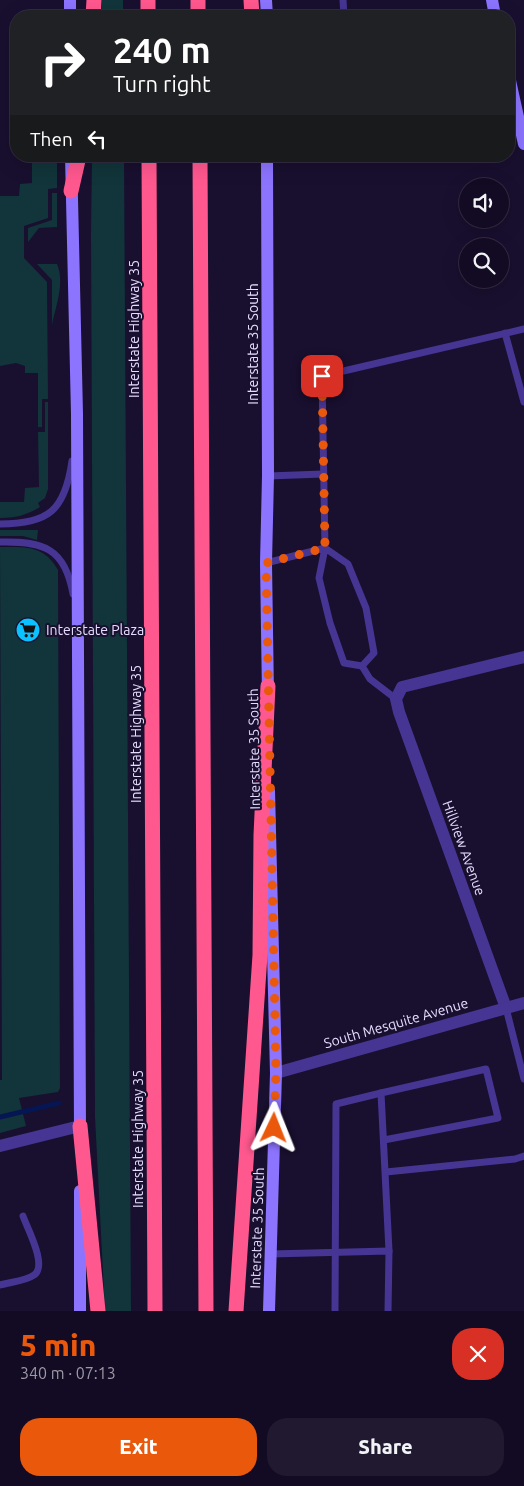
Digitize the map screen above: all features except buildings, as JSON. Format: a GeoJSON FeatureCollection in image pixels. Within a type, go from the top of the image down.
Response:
{"type":"FeatureCollection","features":[{"type":"Feature","properties":{"kind":"highway"},"geometry":{"type":"LineString","coordinates":[[71,191],[78,162]]}},
{"type":"Feature","properties":{"kind":"highway","name":"Interstate Highway 35"},"geometry":{"type":"LineString","coordinates":[[149,162],[155,1311]]}},
{"type":"Feature","properties":{"kind":"highway"},"geometry":{"type":"LineString","coordinates":[[200,162],[206,1311]]}},
{"type":"Feature","properties":{"kind":"highway"},"geometry":{"type":"LineString","coordinates":[[236,1311],[260,955],[261,835],[268,686]]}},
{"type":"Feature","properties":{"kind":"highway"},"geometry":{"type":"LineString","coordinates":[[80,1126],[98,1311]]}},
{"type":"Feature","properties":{"kind":"main road"},"geometry":{"type":"LineString","coordinates":[[515,111],[524,144]]}},
{"type":"Feature","properties":{"kind":"main road"},"geometry":{"type":"LineString","coordinates":[[71,162],[76,414],[80,1311]]}},
{"type":"Feature","properties":{"kind":"main road","name":"Interstate 35 South"},"geometry":{"type":"LineString","coordinates":[[267,162],[268,476],[266,563],[276,1073],[269,1311]]}},
{"type":"Feature","properties":{"kind":"street"},"geometry":{"type":"LineString","coordinates":[[396,699],[402,688],[524,658]]}},
{"type":"Feature","properties":{"kind":"street","name":"Hillview Avenue"},"geometry":{"type":"LineString","coordinates":[[396,699],[399,712],[506,1008]]}},
{"type":"Feature","properties":{"kind":"street","name":"South Mesquite Avenue"},"geometry":{"type":"LineString","coordinates":[[276,1073],[524,1003]]}},
{"type":"Feature","properties":{"kind":"street"},"geometry":{"type":"LineString","coordinates":[[0,1146],[80,1126]]}},
{"type":"Feature","properties":{"kind":"lane"},"geometry":{"type":"LineString","coordinates":[[396,699],[370,679],[362,666],[344,663],[330,623],[319,578],[325,548],[322,376],[524,329]]}},
{"type":"Feature","properties":{"kind":"lane"},"geometry":{"type":"LineString","coordinates":[[505,333],[524,402]]}},
{"type":"Feature","properties":{"kind":"lane"},"geometry":{"type":"LineString","coordinates":[[0,524],[22,524],[39,519],[63,499],[71,472],[76,414]]}},
{"type":"Feature","properties":{"kind":"lane"},"geometry":{"type":"LineString","coordinates":[[268,476],[323,474]]}},
{"type":"Feature","properties":{"kind":"lane"},"geometry":{"type":"LineString","coordinates":[[0,542],[34,544],[51,551],[60,559],[67,570],[71,584],[77,626]]}},
{"type":"Feature","properties":{"kind":"lane"},"geometry":{"type":"LineString","coordinates":[[266,563],[325,548],[348,564],[366,608],[374,653],[362,666]]}},
{"type":"Feature","properties":{"kind":"lane"},"geometry":{"type":"LineString","coordinates":[[506,1008],[524,1079]]}},
{"type":"Feature","properties":{"kind":"lane"},"geometry":{"type":"LineString","coordinates":[[335,1311],[336,1104],[486,1069],[498,1118],[384,1140]]}},
{"type":"Feature","properties":{"kind":"lane"},"geometry":{"type":"LineString","coordinates":[[381,1093],[386,1172],[388,1311]]}},
{"type":"Feature","properties":{"kind":"lane"},"geometry":{"type":"LineString","coordinates":[[386,1172],[515,1159],[524,1156]]}},
{"type":"Feature","properties":{"kind":"lane"},"geometry":{"type":"LineString","coordinates":[[0,1285],[34,1275],[40,1267],[40,1261],[23,1216]]}},
{"type":"Feature","properties":{"kind":"lane"},"geometry":{"type":"LineString","coordinates":[[271,1254],[388,1251]]}},
{"type":"Feature","properties":{"kind":"green space"},"geometry":{"type":"Polygon","coordinates":[[[102,0],[123,0],[123,10],[101,10],[102,0]]]}},
{"type":"Feature","properties":{"kind":"green space"},"geometry":{"type":"Polygon","coordinates":[[[32,162],[57,162],[57,188],[48,189],[48,218],[24,226],[24,258],[47,282],[48,399],[42,399],[42,427],[38,427],[38,373],[25,373],[25,366],[16,363],[0,366],[0,196],[19,196],[20,184],[32,183],[32,162]]]}},
{"type":"Feature","properties":{"kind":"green space"},"geometry":{"type":"Polygon","coordinates":[[[92,162],[124,162],[131,1311],[105,1311],[95,1117],[92,162]]]}},
{"type":"Feature","properties":{"kind":"green space"},"geometry":{"type":"Polygon","coordinates":[[[52,193],[57,193],[57,227],[39,228],[28,242],[28,228],[52,220],[52,193]]]}},
{"type":"Feature","properties":{"kind":"green space"},"geometry":{"type":"Polygon","coordinates":[[[37,264],[57,264],[59,271],[59,294],[52,325],[52,280],[37,264]]]}},
{"type":"Feature","properties":{"kind":"green space"},"geometry":{"type":"Polygon","coordinates":[[[45,402],[48,402],[48,489],[45,498],[38,503],[40,507],[31,512],[16,517],[0,518],[0,502],[24,502],[25,488],[39,487],[38,432],[45,432],[45,402]]]}},
{"type":"Feature","properties":{"kind":"green space"},"geometry":{"type":"Polygon","coordinates":[[[0,530],[38,530],[37,540],[23,536],[0,536],[0,530]]]}},
{"type":"Feature","properties":{"kind":"green space"},"geometry":{"type":"Polygon","coordinates":[[[0,547],[34,549],[47,556],[58,570],[60,1088],[58,1092],[19,1098],[26,1126],[0,1133],[0,1080],[2,1080],[0,547]]]}},
{"type":"Feature","properties":{"kind":"waterway"},"geometry":{"type":"LineString","coordinates":[[0,1117],[59,1103]]}},
{"type":"Feature","properties":{"kind":"place","name":"Interstate Plaza"},"geometry":{"type":"Point","coordinates":[28,630]}},
{"type":"Feature","properties":{"kind":"route"},"geometry":{"type":"LineString","coordinates":[[274,1128],[276,1073],[266,563],[325,548],[322,376]]}}]}
